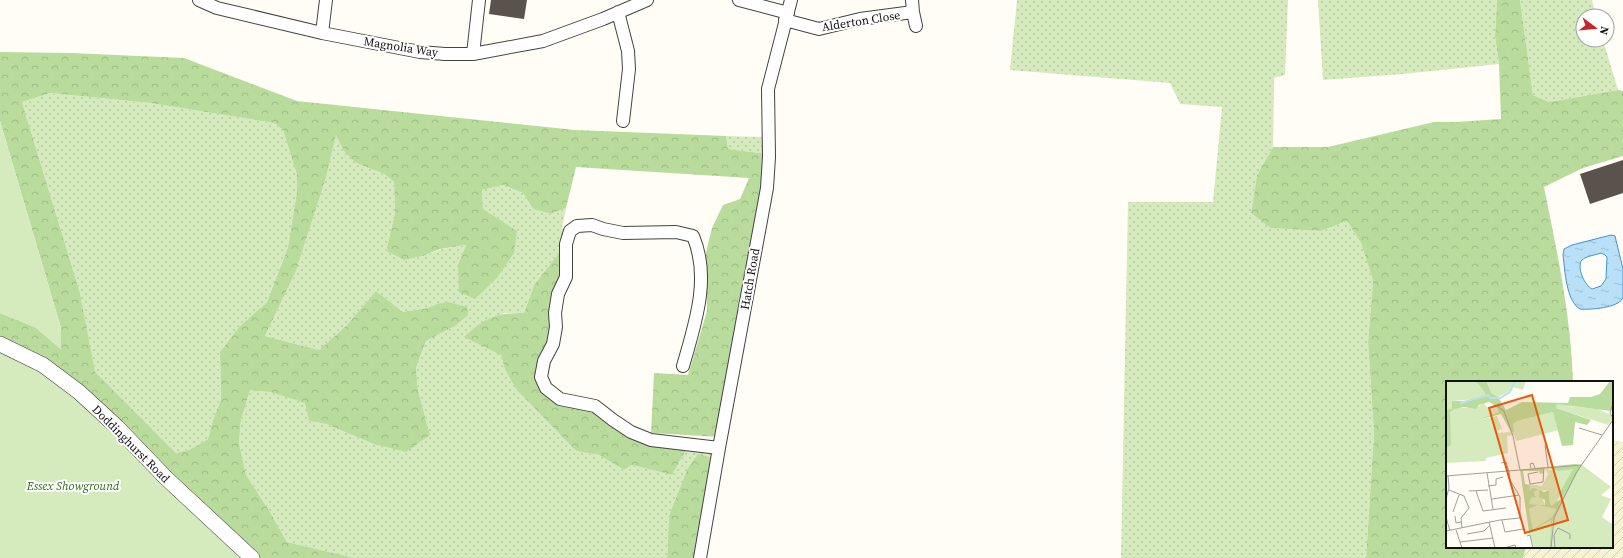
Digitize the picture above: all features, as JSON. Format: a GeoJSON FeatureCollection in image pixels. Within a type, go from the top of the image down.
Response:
{"type":"FeatureCollection","features":[{"type":"Feature","properties":{"kind":"street","name":"Magnolia Way"},"geometry":{"type":"LineString","coordinates":[[199,0],[217,8],[322,33],[420,52],[445,54],[473,54],[543,41],[647,0]]}},
{"type":"Feature","properties":{"kind":"street"},"geometry":{"type":"LineString","coordinates":[[322,33],[326,0]]}},
{"type":"Feature","properties":{"kind":"street"},"geometry":{"type":"LineString","coordinates":[[473,54],[480,0]]}},
{"type":"Feature","properties":{"kind":"street"},"geometry":{"type":"LineString","coordinates":[[738,0],[786,16]]}},
{"type":"Feature","properties":{"kind":"street","name":"Hatch Road"},"geometry":{"type":"LineString","coordinates":[[700,558],[767,188],[769,157],[768,89],[791,0]]}},
{"type":"Feature","properties":{"kind":"street","name":"Alderton Close"},"geometry":{"type":"LineString","coordinates":[[786,16],[819,29],[912,6],[916,26]]}},
{"type":"Feature","properties":{"kind":"street"},"geometry":{"type":"LineString","coordinates":[[618,12],[628,51],[629,69],[623,121]]}},
{"type":"Feature","properties":{"kind":"street"},"geometry":{"type":"LineString","coordinates":[[684,366],[702,284],[698,248],[693,236],[676,232],[623,233],[592,225],[577,226],[570,231],[566,244],[566,277],[558,294],[555,313],[556,327],[553,344],[544,361],[541,377],[546,388],[560,399],[595,406],[631,432],[651,440],[719,448]]}},
{"type":"Feature","properties":{"kind":"street","name":"Doddinghurst Road"},"geometry":{"type":"LineString","coordinates":[[0,344],[43,365],[79,392],[166,478],[252,558]]}},
{"type":"Feature","properties":{"kind":"shaded area"},"geometry":{"type":"Polygon","coordinates":[[[1613,440],[1623,442],[1623,558],[1523,558],[1526,548],[1613,548],[1613,440]]]}},
{"type":"Feature","properties":{"kind":"green space"},"geometry":{"type":"Polygon","coordinates":[[[1017,0],[1288,0],[1285,75],[1274,78],[1273,147],[1257,175],[1251,213],[1270,228],[1321,231],[1347,221],[1361,243],[1373,281],[1368,342],[1374,433],[1366,558],[1121,558],[1128,202],[1213,202],[1222,107],[1180,104],[1170,83],[1010,70],[1017,0]]]}},
{"type":"Feature","properties":{"kind":"green space"},"geometry":{"type":"Polygon","coordinates":[[[1318,0],[1497,0],[1495,36],[1499,64],[1403,74],[1323,80],[1318,0]]]}},
{"type":"Feature","properties":{"kind":"green space"},"geometry":{"type":"Polygon","coordinates":[[[1497,0],[1520,0],[1533,95],[1549,102],[1618,90],[1623,91],[1623,156],[1583,168],[1544,187],[1566,308],[1572,357],[1573,381],[1446,381],[1446,548],[1526,548],[1523,558],[1366,558],[1374,433],[1368,342],[1373,281],[1361,243],[1347,221],[1321,231],[1270,228],[1251,213],[1257,175],[1273,147],[1328,147],[1434,122],[1501,119],[1499,64],[1495,36],[1497,0]]]}},
{"type":"Feature","properties":{"kind":"green space"},"geometry":{"type":"Polygon","coordinates":[[[1520,0],[1592,0],[1594,8],[1575,8],[1575,48],[1605,48],[1618,90],[1549,102],[1533,95],[1520,0]]]}},
{"type":"Feature","properties":{"kind":"green space"},"geometry":{"type":"Polygon","coordinates":[[[0,52],[71,53],[184,58],[297,101],[575,130],[726,136],[728,149],[769,154],[721,437],[651,433],[654,373],[688,375],[707,311],[706,252],[712,228],[723,205],[740,199],[749,178],[576,167],[566,208],[551,214],[533,209],[523,193],[503,185],[482,190],[483,209],[517,231],[514,253],[497,278],[475,299],[459,292],[458,265],[466,245],[440,249],[423,256],[404,260],[386,251],[395,213],[394,182],[384,174],[356,163],[344,151],[336,135],[326,178],[296,271],[265,336],[319,350],[346,326],[376,291],[403,312],[427,308],[448,302],[467,307],[468,315],[455,326],[426,341],[416,368],[418,390],[430,435],[406,452],[371,443],[326,424],[309,421],[305,403],[270,392],[250,390],[241,420],[239,443],[246,475],[287,542],[355,558],[252,558],[0,344],[0,313],[35,327],[61,349],[61,328],[0,121],[0,52]],[[50,93],[22,102],[80,293],[95,372],[176,453],[191,449],[208,439],[221,399],[220,352],[239,327],[267,302],[288,247],[297,191],[297,175],[283,130],[274,123],[150,103],[50,93]]]}},
{"type":"Feature","properties":{"kind":"green space"},"geometry":{"type":"Polygon","coordinates":[[[50,93],[150,103],[274,123],[283,130],[297,175],[297,191],[288,247],[267,302],[239,327],[220,352],[221,399],[208,439],[191,449],[176,453],[94,372],[80,293],[22,102],[50,93]]]}},
{"type":"Feature","properties":{"kind":"green space"},"geometry":{"type":"Polygon","coordinates":[[[0,121],[61,328],[61,349],[35,327],[0,313],[0,121]]]}},
{"type":"Feature","properties":{"kind":"green space"},"geometry":{"type":"Polygon","coordinates":[[[336,134],[344,150],[356,163],[384,174],[394,182],[395,213],[386,251],[404,260],[423,256],[442,249],[466,245],[458,265],[483,209],[482,190],[503,185],[523,193],[533,209],[551,214],[566,208],[562,228],[570,233],[566,244],[534,285],[524,313],[503,313],[501,355],[505,370],[516,387],[576,451],[599,455],[624,470],[632,465],[672,475],[689,445],[719,448],[669,516],[667,558],[355,558],[287,542],[246,475],[239,443],[241,420],[250,390],[270,392],[306,403],[309,421],[326,424],[371,443],[430,435],[418,390],[416,368],[426,341],[455,326],[437,304],[427,308],[403,312],[376,291],[346,326],[319,350],[265,336],[296,271],[326,178],[336,134]]]}},
{"type":"Feature","properties":{"kind":"green space"},"geometry":{"type":"Polygon","coordinates":[[[726,136],[769,137],[769,154],[728,149],[726,136]]]}},
{"type":"Feature","properties":{"kind":"green space"},"geometry":{"type":"Polygon","coordinates":[[[566,244],[544,361],[546,388],[595,406],[631,432],[689,445],[672,475],[632,465],[624,470],[599,455],[576,451],[517,390],[505,370],[501,355],[464,337],[478,325],[491,318],[505,314],[524,313],[534,285],[566,244]]]}},
{"type":"Feature","properties":{"kind":"green space","name":"Essex Showground"},"geometry":{"type":"Polygon","coordinates":[[[0,344],[43,365],[255,558],[0,558],[0,344]]]}},
{"type":"Feature","properties":{"kind":"green space"},"geometry":{"type":"Polygon","coordinates":[[[698,454],[717,459],[700,558],[667,558],[669,516],[688,468],[698,454]]]}},
{"type":"Feature","properties":{"kind":"water"},"geometry":{"type":"Polygon","coordinates":[[[1611,235],[1615,236],[1623,269],[1623,298],[1620,301],[1616,304],[1597,309],[1580,309],[1575,305],[1567,285],[1563,255],[1564,249],[1572,245],[1611,235]],[[1601,253],[1588,257],[1580,263],[1582,276],[1592,289],[1601,286],[1606,279],[1607,257],[1601,253]]]}},
{"type":"Feature","properties":{"kind":"building"},"geometry":{"type":"Polygon","coordinates":[[[491,0],[527,0],[524,19],[489,14],[491,0]]]}},
{"type":"Feature","properties":{"kind":"building"},"geometry":{"type":"Polygon","coordinates":[[[1623,160],[1623,193],[1590,204],[1580,174],[1623,160]]]}}]}
